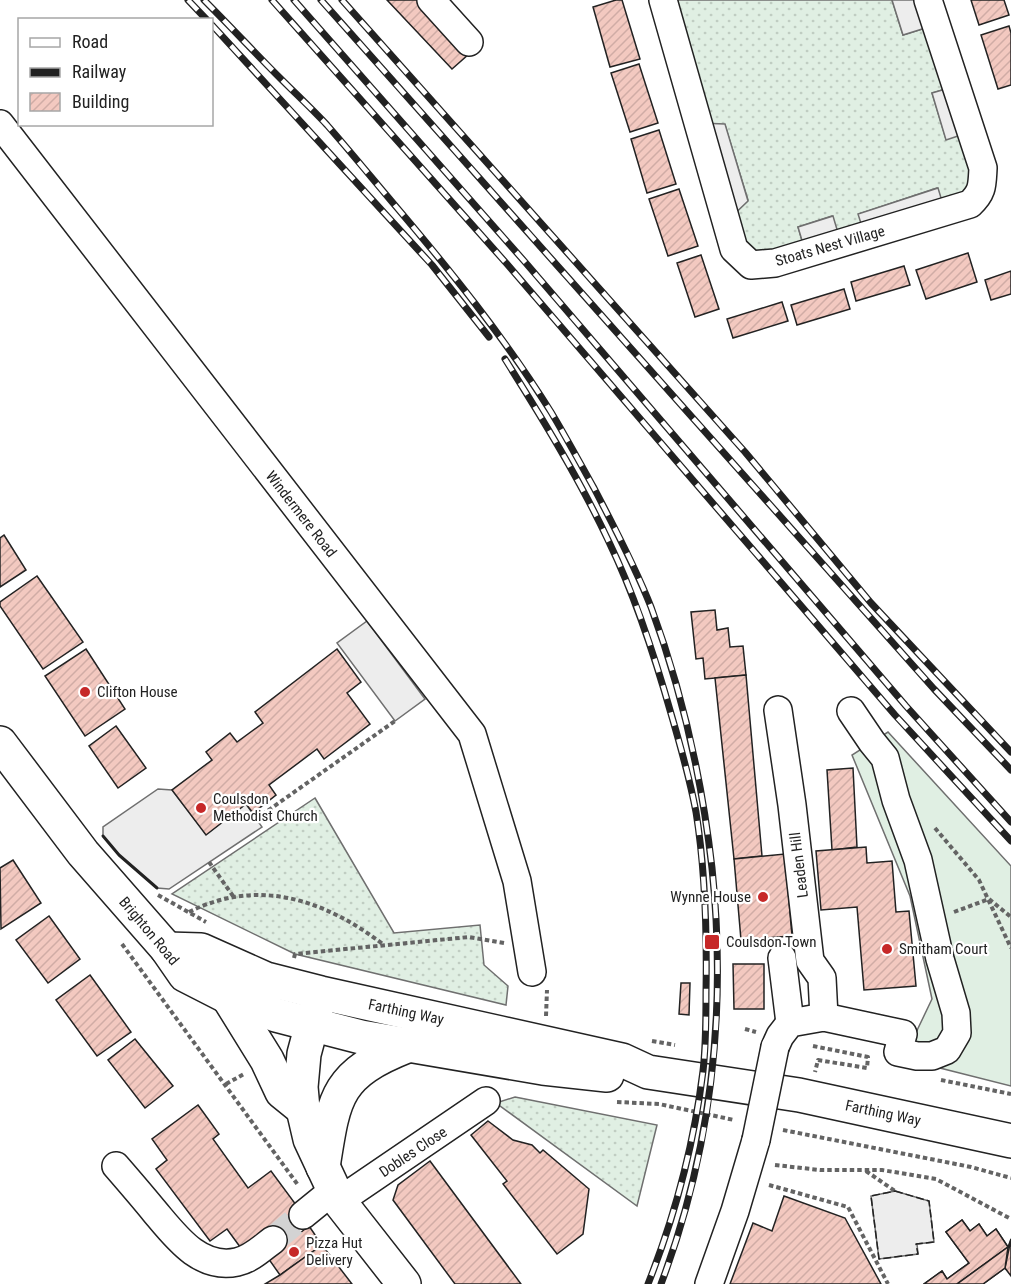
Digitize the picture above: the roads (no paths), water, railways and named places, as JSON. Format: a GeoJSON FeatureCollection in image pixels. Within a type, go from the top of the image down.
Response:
{"type":"FeatureCollection","features":[{"type":"Feature","properties":{"kind":"main road","name":"Brighton Road"},"geometry":{"type":"LineString","coordinates":[[0,743],[83,853],[166,949],[185,975],[228,997],[311,1025]]}},
{"type":"Feature","properties":{"kind":"main road","name":"Farthing Way"},"geometry":{"type":"LineString","coordinates":[[166,949],[201,950],[257,976],[321,993],[622,1060],[649,1056],[799,1095],[1011,1141]]}},
{"type":"Feature","properties":{"kind":"main road"},"geometry":{"type":"LineString","coordinates":[[321,993],[304,1054],[301,1087],[303,1109],[325,1194],[404,1284]]}},
{"type":"Feature","properties":{"kind":"main road"},"geometry":{"type":"LineString","coordinates":[[228,997],[267,1060],[282,1092],[303,1109]]}},
{"type":"Feature","properties":{"kind":"main road","name":"Farthing Way"},"geometry":{"type":"LineString","coordinates":[[311,1025],[407,1046],[543,1068],[620,1076],[649,1056]]}},
{"type":"Feature","properties":{"kind":"main road"},"geometry":{"type":"LineString","coordinates":[[325,1194],[330,1124],[335,1102],[341,1090],[358,1072],[383,1056],[407,1046]]}},
{"type":"Feature","properties":{"kind":"street"},"geometry":{"type":"LineString","coordinates":[[431,0],[469,42]]}},
{"type":"Feature","properties":{"kind":"street","name":"Stoats Nest Village"},"geometry":{"type":"LineString","coordinates":[[663,0],[734,249],[750,265],[775,263],[970,204],[979,195],[982,168],[928,0]]}},
{"type":"Feature","properties":{"kind":"street","name":"Windermere Road"},"geometry":{"type":"LineString","coordinates":[[0,124],[472,734],[517,882],[515,942],[532,972]]}},
{"type":"Feature","properties":{"kind":"street","name":"Leaden Hill"},"geometry":{"type":"LineString","coordinates":[[778,710],[792,805],[810,961],[822,978],[824,1017]]}},
{"type":"Feature","properties":{"kind":"street"},"geometry":{"type":"LineString","coordinates":[[708,1284],[750,1160],[775,1047],[790,1023],[824,1017],[903,1034],[898,1052],[917,1056],[932,1056],[947,1050],[957,1033],[956,1013],[931,920],[918,860],[896,800],[885,758],[851,711]]}},
{"type":"Feature","properties":{"kind":"street"},"geometry":{"type":"LineString","coordinates":[[782,958],[790,1023]]}},
{"type":"Feature","properties":{"kind":"street","name":"Dobles Close"},"geometry":{"type":"LineString","coordinates":[[325,1194],[486,1101]]}},
{"type":"Feature","properties":{"kind":"street"},"geometry":{"type":"LineString","coordinates":[[116,1166],[184,1246],[208,1260],[223,1263],[236,1262],[248,1258],[273,1240]]}},
{"type":"Feature","properties":{"kind":"tunnel"},"geometry":{"type":"LineString","coordinates":[[273,1240],[303,1215]]}},
{"type":"Feature","properties":{"kind":"railway"},"geometry":{"type":"LineString","coordinates":[[188,0],[205,18]]}},
{"type":"Feature","properties":{"kind":"railway"},"geometry":{"type":"LineString","coordinates":[[204,0],[327,125],[435,253],[496,331],[568,440],[617,532],[651,607],[681,703],[703,801],[712,868],[718,975],[716,1027],[704,1131],[693,1182],[661,1284]]}},
{"type":"Feature","properties":{"kind":"railway"},"geometry":{"type":"LineString","coordinates":[[272,0],[507,264],[895,715],[1011,841]]}},
{"type":"Feature","properties":{"kind":"railway"},"geometry":{"type":"LineString","coordinates":[[294,0],[525,262],[906,706],[1011,822]]}},
{"type":"Feature","properties":{"kind":"railway"},"geometry":{"type":"LineString","coordinates":[[321,0],[934,689],[1011,770]]}},
{"type":"Feature","properties":{"kind":"railway"},"geometry":{"type":"LineString","coordinates":[[342,0],[745,452],[871,603],[1011,752]]}},
{"type":"Feature","properties":{"kind":"railway"},"geometry":{"type":"LineString","coordinates":[[213,26],[432,265],[489,337]]}},
{"type":"Feature","properties":{"kind":"railway"},"geometry":{"type":"LineString","coordinates":[[505,359],[573,472],[628,585],[666,695],[696,812],[702,856],[706,925],[705,1052],[694,1126],[682,1179],[667,1232],[648,1284]]}},
{"type":"Feature","properties":{"kind":"place","name":"Clifton House"},"geometry":{"type":"Point","coordinates":[85,692]}},
{"type":"Feature","properties":{"kind":"place","name":"Coulsdon Methodist Church"},"geometry":{"type":"Point","coordinates":[201,808]}},
{"type":"Feature","properties":{"kind":"place","name":"Wynne House"},"geometry":{"type":"Point","coordinates":[763,897]}},
{"type":"Feature","properties":{"kind":"place","name":"Coulsdon Town"},"geometry":{"type":"Point","coordinates":[712,942]}},
{"type":"Feature","properties":{"kind":"place","name":"Smitham Court"},"geometry":{"type":"Point","coordinates":[887,949]}},
{"type":"Feature","properties":{"kind":"place","name":"Pizza Hut Delivery"},"geometry":{"type":"Point","coordinates":[294,1252]}}]}
